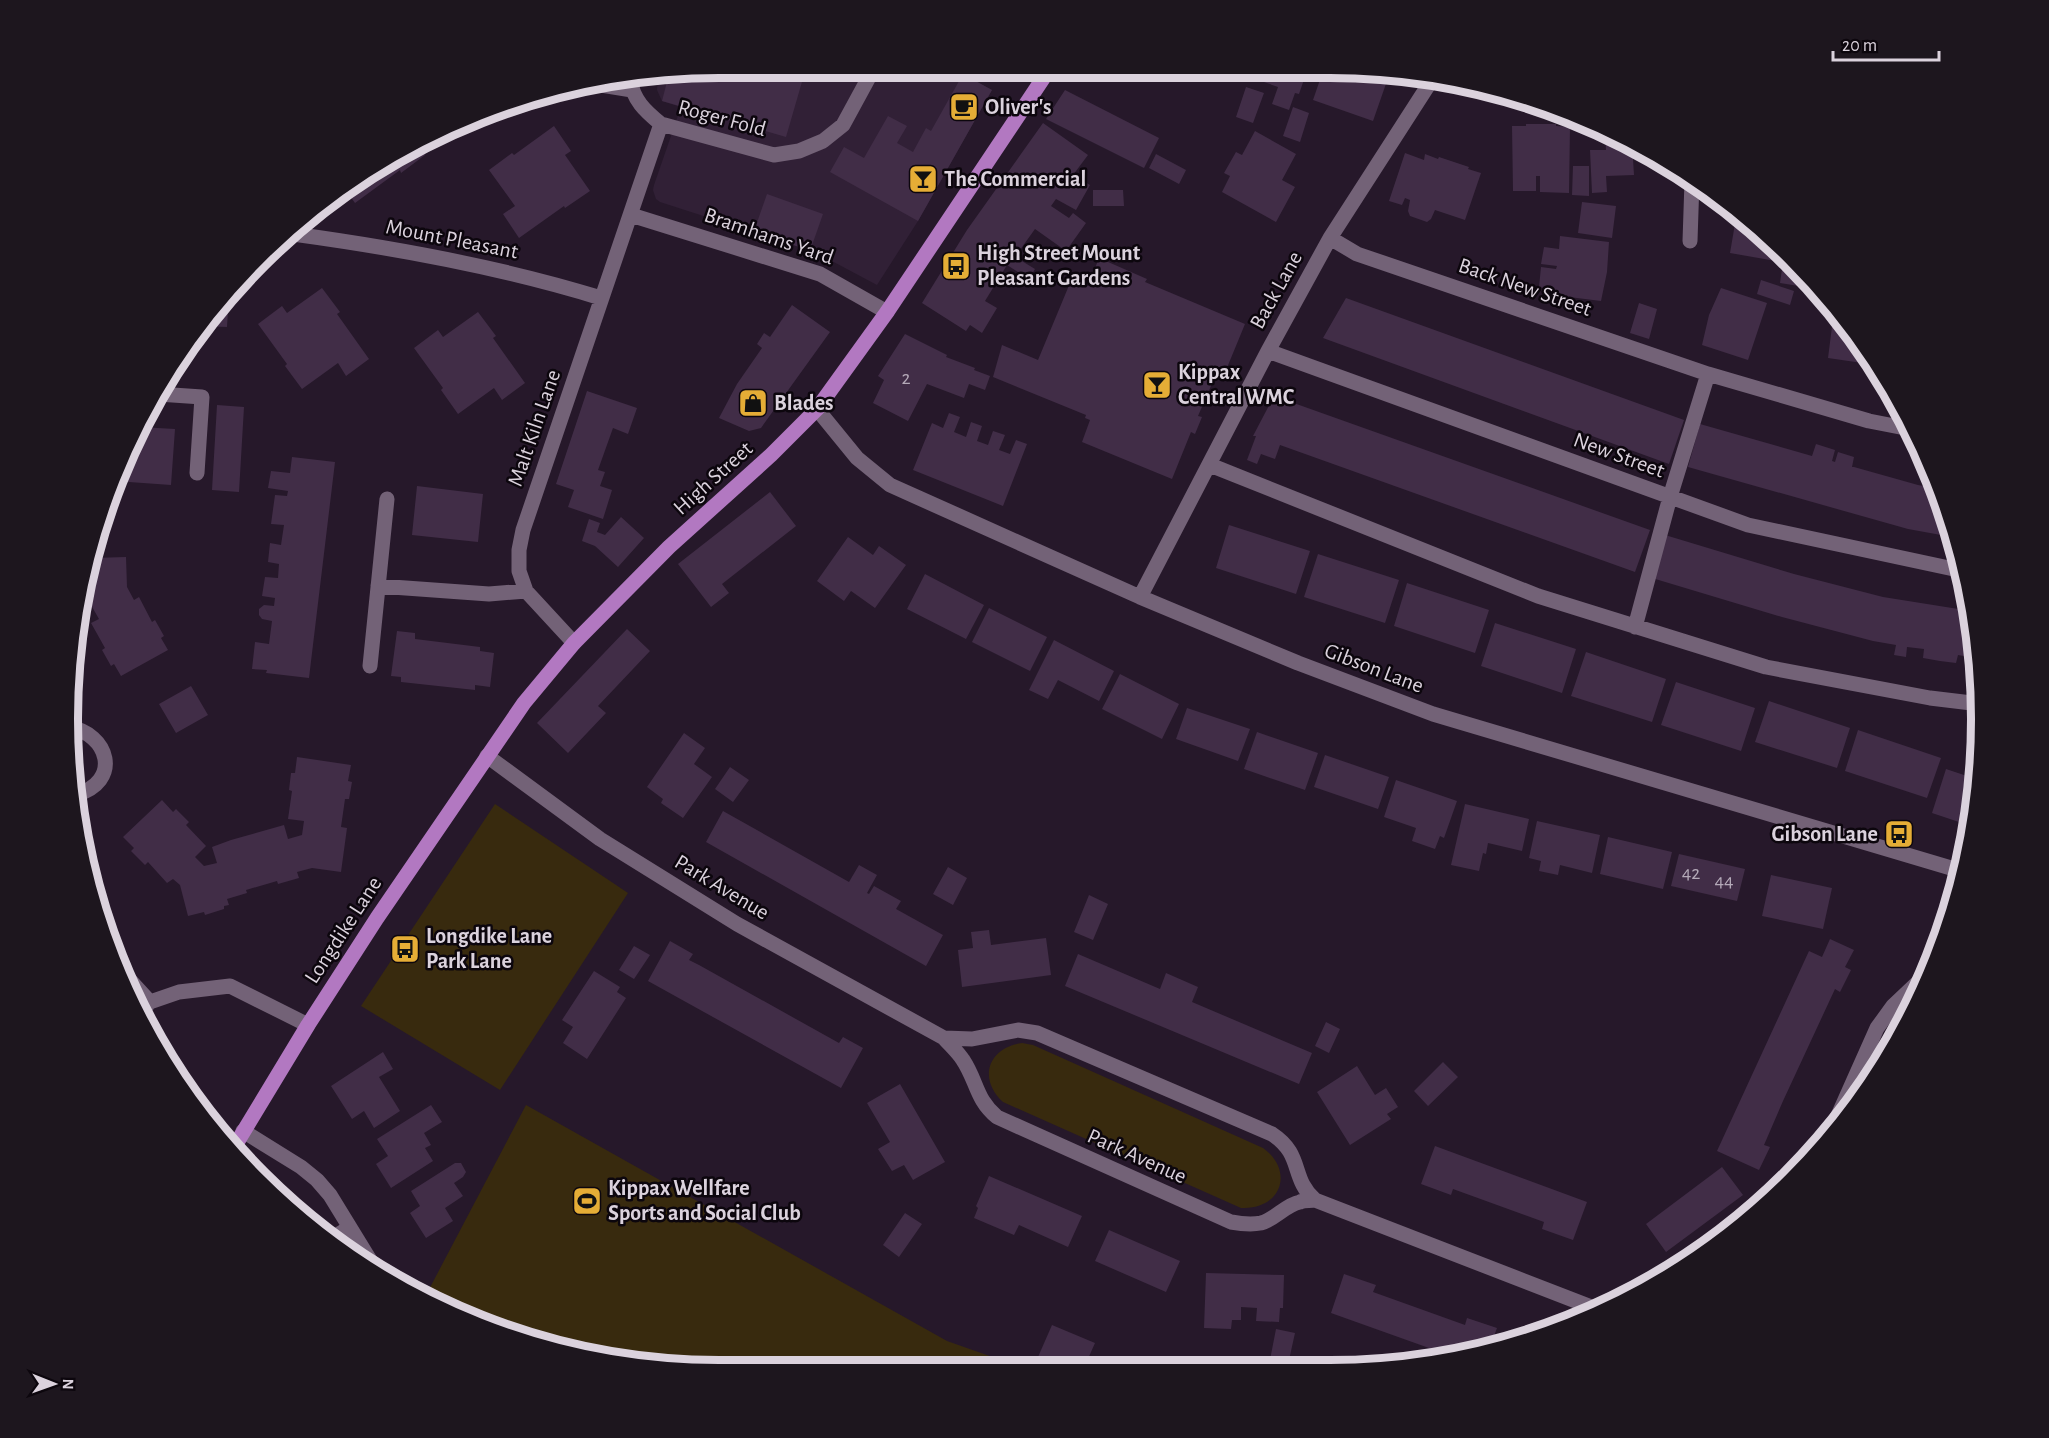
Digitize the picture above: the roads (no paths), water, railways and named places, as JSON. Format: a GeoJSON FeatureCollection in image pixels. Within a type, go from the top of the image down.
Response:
{"type":"FeatureCollection","features":[{"type":"Feature","properties":{"kind":"main road","name":"High Street"},"geometry":{"type":"LineString","coordinates":[[487,756],[524,703],[574,643],[669,547],[771,455],[817,409],[886,312],[1037,78]]}},
{"type":"Feature","properties":{"kind":"main road","name":"Longdike Lane"},"geometry":{"type":"LineString","coordinates":[[237,1142],[383,908],[487,756]]}},
{"type":"Feature","properties":{"kind":"street","name":"Roger Fold"},"geometry":{"type":"LineString","coordinates":[[661,124],[774,155],[799,151],[823,141],[843,125],[869,78]]}},
{"type":"Feature","properties":{"kind":"street"},"geometry":{"type":"LineString","coordinates":[[631,85],[637,101],[661,124]]}},
{"type":"Feature","properties":{"kind":"street","name":"Back Lane"},"geometry":{"type":"LineString","coordinates":[[1140,597],[1268,351],[1330,238],[1428,85]]}},
{"type":"Feature","properties":{"kind":"street","name":"Malt Kiln Lane"},"geometry":{"type":"LineString","coordinates":[[574,643],[526,591],[519,571],[519,550],[523,530],[661,124]]}},
{"type":"Feature","properties":{"kind":"street"},"geometry":{"type":"LineString","coordinates":[[1690,241],[1692,190]]}},
{"type":"Feature","properties":{"kind":"street","name":"Bramhams Yard"},"geometry":{"type":"LineString","coordinates":[[631,215],[820,274],[886,312]]}},
{"type":"Feature","properties":{"kind":"street","name":"Mount Pleasant"},"geometry":{"type":"LineString","coordinates":[[299,235],[346,241],[510,273],[601,298]]}},
{"type":"Feature","properties":{"kind":"street","name":"Back New Street"},"geometry":{"type":"LineString","coordinates":[[1330,238],[1357,254],[1708,374],[1869,421],[1901,427]]}},
{"type":"Feature","properties":{"kind":"street","name":"New Street"},"geometry":{"type":"LineString","coordinates":[[1268,351],[1748,525],[1953,569]]}},
{"type":"Feature","properties":{"kind":"street"},"geometry":{"type":"LineString","coordinates":[[1635,627],[1670,497],[1708,374]]}},
{"type":"Feature","properties":{"kind":"street"},"geometry":{"type":"LineString","coordinates":[[166,395],[202,397],[197,473]]}},
{"type":"Feature","properties":{"kind":"street","name":"Gibson Lane"},"geometry":{"type":"LineString","coordinates":[[817,409],[857,458],[890,485],[1140,597],[1298,663],[1433,714],[1953,869]]}},
{"type":"Feature","properties":{"kind":"street"},"geometry":{"type":"LineString","coordinates":[[1210,465],[1538,596],[1766,668],[1930,698],[1971,703]]}},
{"type":"Feature","properties":{"kind":"street"},"geometry":{"type":"LineString","coordinates":[[370,666],[387,499]]}},
{"type":"Feature","properties":{"kind":"street"},"geometry":{"type":"LineString","coordinates":[[378,586],[489,594],[526,591]]}},
{"type":"Feature","properties":{"kind":"street"},"geometry":{"type":"LineString","coordinates":[[78,731],[87,733],[100,746],[104,755],[105,767],[102,780],[94,788],[82,792]]}},
{"type":"Feature","properties":{"kind":"street","name":"Park Avenue"},"geometry":{"type":"LineString","coordinates":[[487,756],[600,839],[717,912],[944,1038],[964,1061],[984,1104],[997,1117],[1232,1222],[1247,1225],[1263,1223],[1300,1201],[1315,1200]]}},
{"type":"Feature","properties":{"kind":"street"},"geometry":{"type":"LineString","coordinates":[[146,1006],[150,1002],[178,992],[230,986],[308,1025]]}},
{"type":"Feature","properties":{"kind":"street"},"geometry":{"type":"LineString","coordinates":[[138,989],[150,1002]]}},
{"type":"Feature","properties":{"kind":"street"},"geometry":{"type":"LineString","coordinates":[[1844,1102],[1877,1028],[1893,1006],[1911,989]]}},
{"type":"Feature","properties":{"kind":"street","name":"Park Avenue"},"geometry":{"type":"LineString","coordinates":[[944,1038],[972,1039],[1018,1030],[1037,1033],[1272,1134],[1291,1150],[1302,1184],[1315,1200]]}},
{"type":"Feature","properties":{"kind":"street"},"geometry":{"type":"LineString","coordinates":[[243,1131],[301,1167],[317,1180],[330,1195],[365,1254]]}},
{"type":"Feature","properties":{"kind":"street"},"geometry":{"type":"LineString","coordinates":[[1315,1200],[1588,1306]]}},
{"type":"Feature","properties":{"kind":"street"},"geometry":{"type":"LineString","coordinates":[[338,1235],[349,1228]]}},
{"type":"Feature","properties":{"kind":"place","name":"Oliver's"},"geometry":{"type":"Point","coordinates":[964,107]}},
{"type":"Feature","properties":{"kind":"place","name":"The Commercial"},"geometry":{"type":"Point","coordinates":[923,179]}},
{"type":"Feature","properties":{"kind":"place","name":"High Street Mount Pleasant Gardens"},"geometry":{"type":"Point","coordinates":[956,266]}},
{"type":"Feature","properties":{"kind":"place","name":"Kippax Central WMC"},"geometry":{"type":"Point","coordinates":[1157,385]}},
{"type":"Feature","properties":{"kind":"place","name":"Blades"},"geometry":{"type":"Point","coordinates":[753,403]}},
{"type":"Feature","properties":{"kind":"place","name":"Gibson Lane"},"geometry":{"type":"Point","coordinates":[1899,834]}},
{"type":"Feature","properties":{"kind":"place","name":"Longdike Lane Park Lane"},"geometry":{"type":"Point","coordinates":[405,949]}},
{"type":"Feature","properties":{"kind":"place","name":"Kippax Wellfare Sports and Social Club"},"geometry":{"type":"Point","coordinates":[587,1201]}}]}
